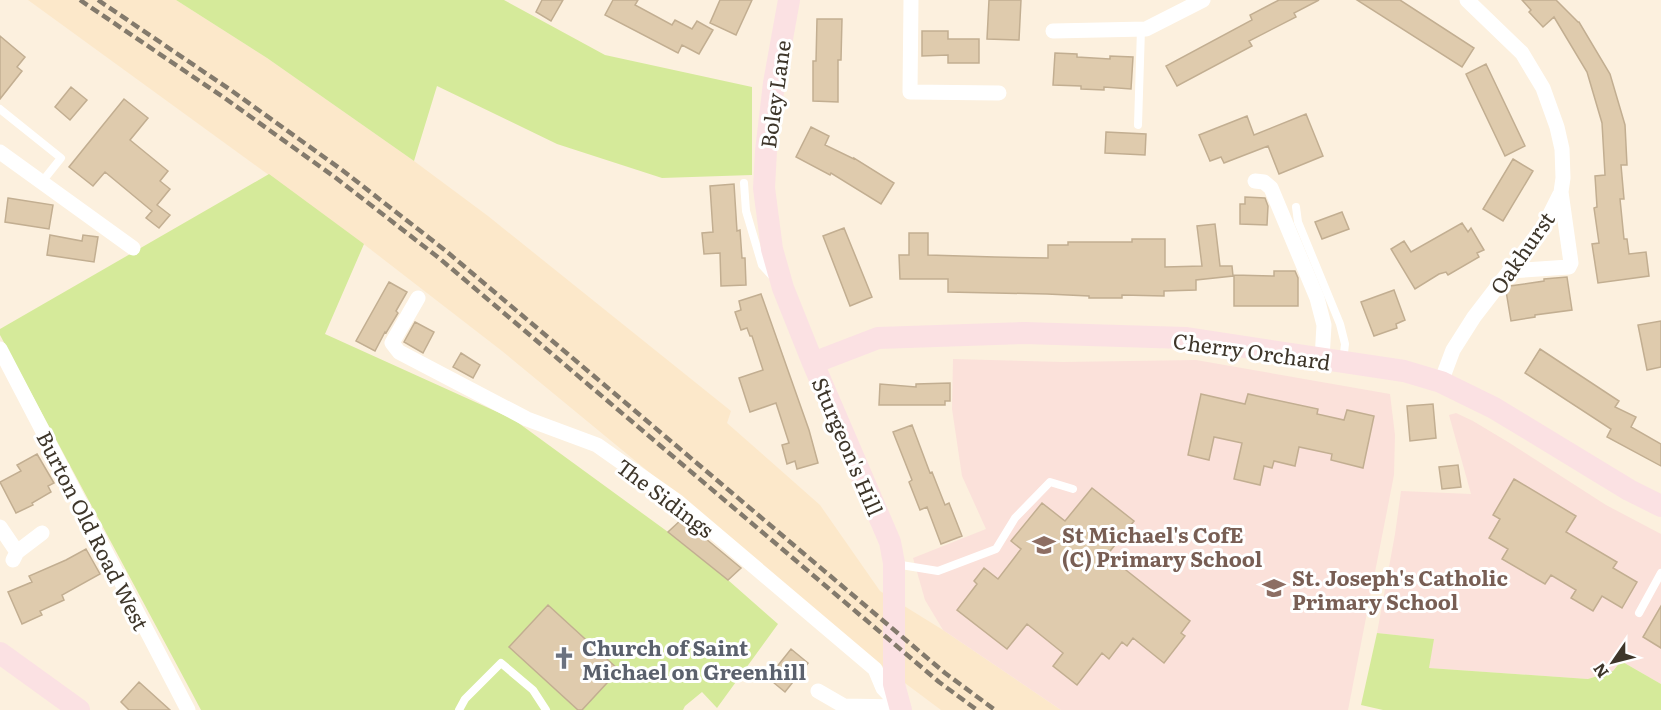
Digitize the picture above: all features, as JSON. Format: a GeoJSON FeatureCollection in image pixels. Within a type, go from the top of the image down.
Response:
{"type":"FeatureCollection","features":[{"type":"Feature","properties":{"kind":"street","name":"Boley Lane"},"geometry":{"type":"LineString","coordinates":[[754,186],[766,151],[774,83],[789,0]]}},
{"type":"Feature","properties":{"kind":"street"},"geometry":{"type":"LineString","coordinates":[[911,0],[910,92],[999,93]]}},
{"type":"Feature","properties":{"kind":"street"},"geometry":{"type":"LineString","coordinates":[[1053,31],[1143,29],[1203,0]]}},
{"type":"Feature","properties":{"kind":"street","name":"Oakhurst"},"geometry":{"type":"LineString","coordinates":[[1441,382],[1453,350],[1474,317],[1544,226],[1560,192],[1563,178],[1562,149],[1543,88],[1522,53],[1467,0]]}},
{"type":"Feature","properties":{"kind":"street"},"geometry":{"type":"LineString","coordinates":[[3,160],[42,183],[133,248]]}},
{"type":"Feature","properties":{"kind":"street"},"geometry":{"type":"LineString","coordinates":[[1255,181],[1264,182],[1271,188],[1317,298],[1333,361]]}},
{"type":"Feature","properties":{"kind":"street","name":"Sturgeon's Hill"},"geometry":{"type":"LineString","coordinates":[[754,186],[783,288],[890,542],[894,563],[894,684],[901,708]]}},
{"type":"Feature","properties":{"kind":"street"},"geometry":{"type":"LineString","coordinates":[[1509,272],[1569,267],[1571,263],[1560,192]]}},
{"type":"Feature","properties":{"kind":"street","name":"The Sidings"},"geometry":{"type":"LineString","coordinates":[[418,298],[389,348],[527,419],[597,446],[678,502],[875,669],[883,688],[901,708]]}},
{"type":"Feature","properties":{"kind":"street","name":"Cherry Orchard"},"geometry":{"type":"LineString","coordinates":[[813,363],[878,338],[1024,333],[1185,338],[1404,371],[1441,382],[1494,408],[1661,506]]}},
{"type":"Feature","properties":{"kind":"street","name":"Burton Old Road West"},"geometry":{"type":"LineString","coordinates":[[0,349],[188,710]]}},
{"type":"Feature","properties":{"kind":"street"},"geometry":{"type":"LineString","coordinates":[[0,527],[15,556],[42,533]]}},
{"type":"Feature","properties":{"kind":"street"},"geometry":{"type":"LineString","coordinates":[[7,661],[79,710]]}},
{"type":"Feature","properties":{"kind":"street"},"geometry":{"type":"LineString","coordinates":[[818,691],[844,706],[901,708]]}},
{"type":"Feature","properties":{"kind":"lane"},"geometry":{"type":"LineString","coordinates":[[1138,125],[1143,29]]}},
{"type":"Feature","properties":{"kind":"lane"},"geometry":{"type":"LineString","coordinates":[[0,109],[61,158],[42,183]]}},
{"type":"Feature","properties":{"kind":"lane"},"geometry":{"type":"LineString","coordinates":[[1296,207],[1298,222],[1340,324],[1345,344],[1333,361]]}},
{"type":"Feature","properties":{"kind":"lane"},"geometry":{"type":"LineString","coordinates":[[894,563],[938,571],[996,549],[1015,518],[1050,482],[1073,489]]}},
{"type":"Feature","properties":{"kind":"lane"},"geometry":{"type":"LineString","coordinates":[[1639,613],[1661,573]]}},
{"type":"Feature","properties":{"kind":"lane"},"geometry":{"type":"LineString","coordinates":[[459,710],[465,699],[501,663],[533,690],[546,710]]}},
{"type":"Feature","properties":{"kind":"shaded area"},"geometry":{"type":"Polygon","coordinates":[[[28,0],[176,0],[267,58],[488,216],[731,411],[727,423],[820,505],[880,591],[943,630],[1061,710],[941,710],[870,657],[502,351],[361,242],[28,0]]]}},
{"type":"Feature","properties":{"kind":"shaded area"},"geometry":{"type":"Polygon","coordinates":[[[953,359],[1063,362],[1196,360],[1390,394],[1395,435],[1394,475],[1348,710],[1061,710],[943,630],[925,600],[913,558],[986,529],[962,476],[952,409],[953,359]]]}},
{"type":"Feature","properties":{"kind":"shaded area"},"geometry":{"type":"Polygon","coordinates":[[[1456,413],[1508,442],[1606,505],[1661,534],[1661,684],[1621,661],[1613,671],[1588,679],[1428,668],[1433,639],[1377,633],[1401,491],[1471,494],[1449,415],[1456,413]]]}},
{"type":"Feature","properties":{"kind":"green space"},"geometry":{"type":"Polygon","coordinates":[[[176,0],[504,0],[605,55],[752,87],[752,175],[662,178],[557,144],[437,86],[414,161],[267,58],[176,0]]]}},
{"type":"Feature","properties":{"kind":"green space"},"geometry":{"type":"Polygon","coordinates":[[[269,174],[364,244],[325,334],[513,419],[668,532],[778,624],[717,708],[702,692],[683,710],[201,710],[0,335],[0,329],[269,174]]]}},
{"type":"Feature","properties":{"kind":"green space"},"geometry":{"type":"Polygon","coordinates":[[[1377,633],[1434,639],[1429,668],[1588,679],[1613,671],[1621,661],[1661,684],[1661,710],[1383,710],[1361,705],[1377,633]]]}},
{"type":"Feature","properties":{"kind":"building"},"geometry":{"type":"Polygon","coordinates":[[[542,0],[563,0],[551,21],[536,12],[542,0]]]}},
{"type":"Feature","properties":{"kind":"building"},"geometry":{"type":"Polygon","coordinates":[[[613,0],[638,0],[635,5],[672,25],[675,20],[692,29],[697,21],[713,30],[699,54],[682,45],[678,53],[605,15],[613,0]]]}},
{"type":"Feature","properties":{"kind":"building"},"geometry":{"type":"Polygon","coordinates":[[[720,0],[752,0],[736,35],[710,23],[720,0]]]}},
{"type":"Feature","properties":{"kind":"building"},"geometry":{"type":"Polygon","coordinates":[[[989,0],[1021,0],[1019,40],[987,39],[989,0]]]}},
{"type":"Feature","properties":{"kind":"building"},"geometry":{"type":"Polygon","coordinates":[[[1279,0],[1319,0],[1294,13],[1296,17],[1249,41],[1252,46],[1177,86],[1166,66],[1252,20],[1250,15],[1279,0]]]}},
{"type":"Feature","properties":{"kind":"building"},"geometry":{"type":"Polygon","coordinates":[[[1357,0],[1400,0],[1474,48],[1462,67],[1357,0]]]}},
{"type":"Feature","properties":{"kind":"building"},"geometry":{"type":"Polygon","coordinates":[[[1522,0],[1556,0],[1579,22],[1610,74],[1625,125],[1627,165],[1621,165],[1624,199],[1620,199],[1624,239],[1627,239],[1629,254],[1646,252],[1649,276],[1598,283],[1592,244],[1599,243],[1594,208],[1597,207],[1595,176],[1605,175],[1602,123],[1587,72],[1554,17],[1543,27],[1529,12],[1531,10],[1522,0]]]}},
{"type":"Feature","properties":{"kind":"building"},"geometry":{"type":"Polygon","coordinates":[[[817,19],[842,19],[841,60],[838,60],[838,102],[813,101],[813,61],[816,61],[817,19]]]}},
{"type":"Feature","properties":{"kind":"building"},"geometry":{"type":"Polygon","coordinates":[[[922,31],[948,31],[948,39],[979,39],[979,63],[948,63],[948,55],[922,56],[922,31]]]}},
{"type":"Feature","properties":{"kind":"building"},"geometry":{"type":"Polygon","coordinates":[[[0,36],[25,57],[17,67],[22,71],[0,99],[0,36]]]}},
{"type":"Feature","properties":{"kind":"building"},"geometry":{"type":"Polygon","coordinates":[[[1055,53],[1110,59],[1110,56],[1133,57],[1131,89],[1104,87],[1104,90],[1081,89],[1081,86],[1053,85],[1055,53]]]}},
{"type":"Feature","properties":{"kind":"building"},"geometry":{"type":"Polygon","coordinates":[[[1486,64],[1525,146],[1505,156],[1466,74],[1486,64]]]}},
{"type":"Feature","properties":{"kind":"building"},"geometry":{"type":"Polygon","coordinates":[[[71,87],[87,100],[70,120],[55,107],[71,87]]]}},
{"type":"Feature","properties":{"kind":"building"},"geometry":{"type":"Polygon","coordinates":[[[124,99],[148,118],[130,140],[168,171],[160,181],[170,189],[157,205],[170,215],[159,228],[146,218],[152,211],[105,172],[93,186],[69,167],[124,99]]]}},
{"type":"Feature","properties":{"kind":"building"},"geometry":{"type":"Polygon","coordinates":[[[1306,114],[1323,156],[1279,174],[1268,146],[1224,163],[1221,157],[1210,161],[1199,135],[1247,116],[1254,135],[1306,114]]]}},
{"type":"Feature","properties":{"kind":"building"},"geometry":{"type":"Polygon","coordinates":[[[811,127],[829,136],[825,145],[854,158],[894,183],[881,204],[831,173],[830,175],[796,157],[811,127]]]}},
{"type":"Feature","properties":{"kind":"building"},"geometry":{"type":"Polygon","coordinates":[[[1106,132],[1146,134],[1145,155],[1105,153],[1106,132]]]}},
{"type":"Feature","properties":{"kind":"building"},"geometry":{"type":"Polygon","coordinates":[[[1513,159],[1533,171],[1503,221],[1483,209],[1513,159]]]}},
{"type":"Feature","properties":{"kind":"building"},"geometry":{"type":"Polygon","coordinates":[[[734,184],[737,231],[740,230],[742,258],[745,258],[746,285],[721,286],[720,253],[704,254],[702,233],[713,232],[710,186],[734,184]]]}},
{"type":"Feature","properties":{"kind":"building"},"geometry":{"type":"Polygon","coordinates":[[[1245,197],[1265,198],[1268,206],[1267,225],[1240,224],[1240,204],[1245,204],[1245,197]]]}},
{"type":"Feature","properties":{"kind":"building"},"geometry":{"type":"Polygon","coordinates":[[[8,198],[53,205],[49,229],[5,222],[8,198]]]}},
{"type":"Feature","properties":{"kind":"building"},"geometry":{"type":"Polygon","coordinates":[[[1342,212],[1349,229],[1322,239],[1315,222],[1342,212]]]}},
{"type":"Feature","properties":{"kind":"building"},"geometry":{"type":"Polygon","coordinates":[[[1462,223],[1468,232],[1471,228],[1484,250],[1477,253],[1479,257],[1448,275],[1446,272],[1439,274],[1415,289],[1391,249],[1404,241],[1411,252],[1462,223]]]}},
{"type":"Feature","properties":{"kind":"building"},"geometry":{"type":"Polygon","coordinates":[[[1215,224],[1220,266],[1232,266],[1233,276],[1196,280],[1196,290],[1164,291],[1164,296],[1122,295],[1122,298],[1089,298],[1089,296],[1047,294],[948,292],[948,279],[900,279],[899,255],[909,255],[909,233],[928,233],[928,255],[995,257],[1048,258],[1048,245],[1068,245],[1068,242],[1132,242],[1132,239],[1165,239],[1165,267],[1202,266],[1197,226],[1215,224]]]}},
{"type":"Feature","properties":{"kind":"building"},"geometry":{"type":"Polygon","coordinates":[[[844,228],[872,297],[850,306],[823,236],[844,228]]]}},
{"type":"Feature","properties":{"kind":"building"},"geometry":{"type":"Polygon","coordinates":[[[50,235],[82,241],[83,235],[98,237],[94,262],[47,255],[50,235]]]}},
{"type":"Feature","properties":{"kind":"building"},"geometry":{"type":"Polygon","coordinates":[[[1274,271],[1295,271],[1298,278],[1298,306],[1234,306],[1234,275],[1274,276],[1274,271]]]}},
{"type":"Feature","properties":{"kind":"building"},"geometry":{"type":"Polygon","coordinates":[[[1567,277],[1572,310],[1511,321],[1506,291],[1510,286],[1567,277]]]}},
{"type":"Feature","properties":{"kind":"building"},"geometry":{"type":"Polygon","coordinates":[[[389,282],[407,292],[396,311],[398,313],[375,351],[356,341],[389,282]]]}},
{"type":"Feature","properties":{"kind":"building"},"geometry":{"type":"Polygon","coordinates":[[[1394,290],[1405,320],[1396,324],[1397,328],[1374,336],[1361,302],[1394,290]]]}},
{"type":"Feature","properties":{"kind":"building"},"geometry":{"type":"Polygon","coordinates":[[[761,294],[809,430],[818,463],[797,469],[795,461],[787,464],[782,445],[789,443],[776,403],[750,412],[739,378],[763,370],[752,336],[747,328],[741,330],[735,312],[741,310],[739,301],[761,294]]]}},
{"type":"Feature","properties":{"kind":"building"},"geometry":{"type":"Polygon","coordinates":[[[1661,321],[1661,367],[1647,370],[1638,325],[1661,321]]]}},
{"type":"Feature","properties":{"kind":"building"},"geometry":{"type":"Polygon","coordinates":[[[415,322],[434,332],[423,353],[404,342],[415,322]]]}},
{"type":"Feature","properties":{"kind":"building"},"geometry":{"type":"Polygon","coordinates":[[[1540,349],[1619,401],[1615,407],[1636,417],[1631,427],[1661,444],[1661,466],[1607,437],[1611,429],[1525,373],[1540,349]]]}},
{"type":"Feature","properties":{"kind":"building"},"geometry":{"type":"Polygon","coordinates":[[[461,353],[480,365],[473,378],[453,367],[461,353]]]}},
{"type":"Feature","properties":{"kind":"building"},"geometry":{"type":"Polygon","coordinates":[[[950,383],[950,401],[945,401],[945,405],[879,405],[880,384],[916,387],[916,384],[950,383]]]}},
{"type":"Feature","properties":{"kind":"building"},"geometry":{"type":"Polygon","coordinates":[[[1201,394],[1245,404],[1248,394],[1318,409],[1317,414],[1344,420],[1347,410],[1374,416],[1363,468],[1331,460],[1332,454],[1299,447],[1295,466],[1274,461],[1272,468],[1264,466],[1260,485],[1234,479],[1242,443],[1214,437],[1209,460],[1188,455],[1201,394]]]}},
{"type":"Feature","properties":{"kind":"building"},"geometry":{"type":"Polygon","coordinates":[[[1433,404],[1436,438],[1410,441],[1407,406],[1433,404]]]}},
{"type":"Feature","properties":{"kind":"building"},"geometry":{"type":"Polygon","coordinates":[[[912,425],[930,473],[932,472],[945,505],[949,503],[962,536],[941,544],[927,507],[920,510],[909,482],[912,480],[893,432],[912,425]]]}},
{"type":"Feature","properties":{"kind":"building"},"geometry":{"type":"Polygon","coordinates":[[[37,454],[54,483],[48,486],[51,492],[32,503],[33,505],[16,513],[0,482],[21,471],[17,465],[37,454]]]}},
{"type":"Feature","properties":{"kind":"building"},"geometry":{"type":"Polygon","coordinates":[[[1458,465],[1461,487],[1442,489],[1439,467],[1458,465]]]}},
{"type":"Feature","properties":{"kind":"building"},"geometry":{"type":"Polygon","coordinates":[[[1514,479],[1576,516],[1566,532],[1617,562],[1613,568],[1637,582],[1622,608],[1602,596],[1593,611],[1571,598],[1576,590],[1551,575],[1545,584],[1502,559],[1508,549],[1489,538],[1500,519],[1493,515],[1514,479]]]}},
{"type":"Feature","properties":{"kind":"building"},"geometry":{"type":"Polygon","coordinates":[[[1092,488],[1134,521],[1107,555],[1190,621],[1181,633],[1185,636],[1164,663],[1133,638],[1127,646],[1122,642],[1109,659],[1102,653],[1077,685],[1053,666],[1063,653],[1027,624],[1007,649],[957,610],[977,584],[974,581],[984,568],[998,579],[1021,549],[1011,541],[1042,503],[1065,521],[1092,488]]]}},
{"type":"Feature","properties":{"kind":"building"},"geometry":{"type":"Polygon","coordinates":[[[682,519],[741,568],[728,580],[668,532],[682,519]]]}},
{"type":"Feature","properties":{"kind":"building"},"geometry":{"type":"Polygon","coordinates":[[[86,549],[100,574],[62,595],[64,600],[40,611],[42,615],[22,624],[8,592],[32,582],[29,576],[86,549]]]}},
{"type":"Feature","properties":{"kind":"building","name":"Church of Saint Michael on Greenhill"},"geometry":{"type":"Polygon","coordinates":[[[548,605],[619,670],[582,710],[578,710],[509,647],[548,605]]]}},
{"type":"Feature","properties":{"kind":"building"},"geometry":{"type":"Polygon","coordinates":[[[1661,606],[1661,648],[1643,637],[1661,606]]]}},
{"type":"Feature","properties":{"kind":"building"},"geometry":{"type":"Polygon","coordinates":[[[791,649],[808,663],[785,692],[768,678],[791,649]]]}},
{"type":"Feature","properties":{"kind":"building"},"geometry":{"type":"Polygon","coordinates":[[[139,682],[170,710],[129,710],[121,702],[139,682]]]}},
{"type":"Feature","properties":{"kind":"railway"},"geometry":{"type":"LineString","coordinates":[[80,0],[226,99],[336,178],[439,258],[939,682],[977,710]]}},
{"type":"Feature","properties":{"kind":"railway"},"geometry":{"type":"LineString","coordinates":[[98,0],[232,91],[342,170],[446,251],[945,673],[995,710]]}},
{"type":"Feature","properties":{"kind":"place","name":"St Michael's CofE (C) Primary School"},"geometry":{"type":"Point","coordinates":[1044,545]}},
{"type":"Feature","properties":{"kind":"place","name":"St. Joseph's Catholic Primary School"},"geometry":{"type":"Point","coordinates":[1274,588]}},
{"type":"Feature","properties":{"kind":"place","name":"Church of Saint Michael on Greenhill"},"geometry":{"type":"Point","coordinates":[564,658]}}]}
